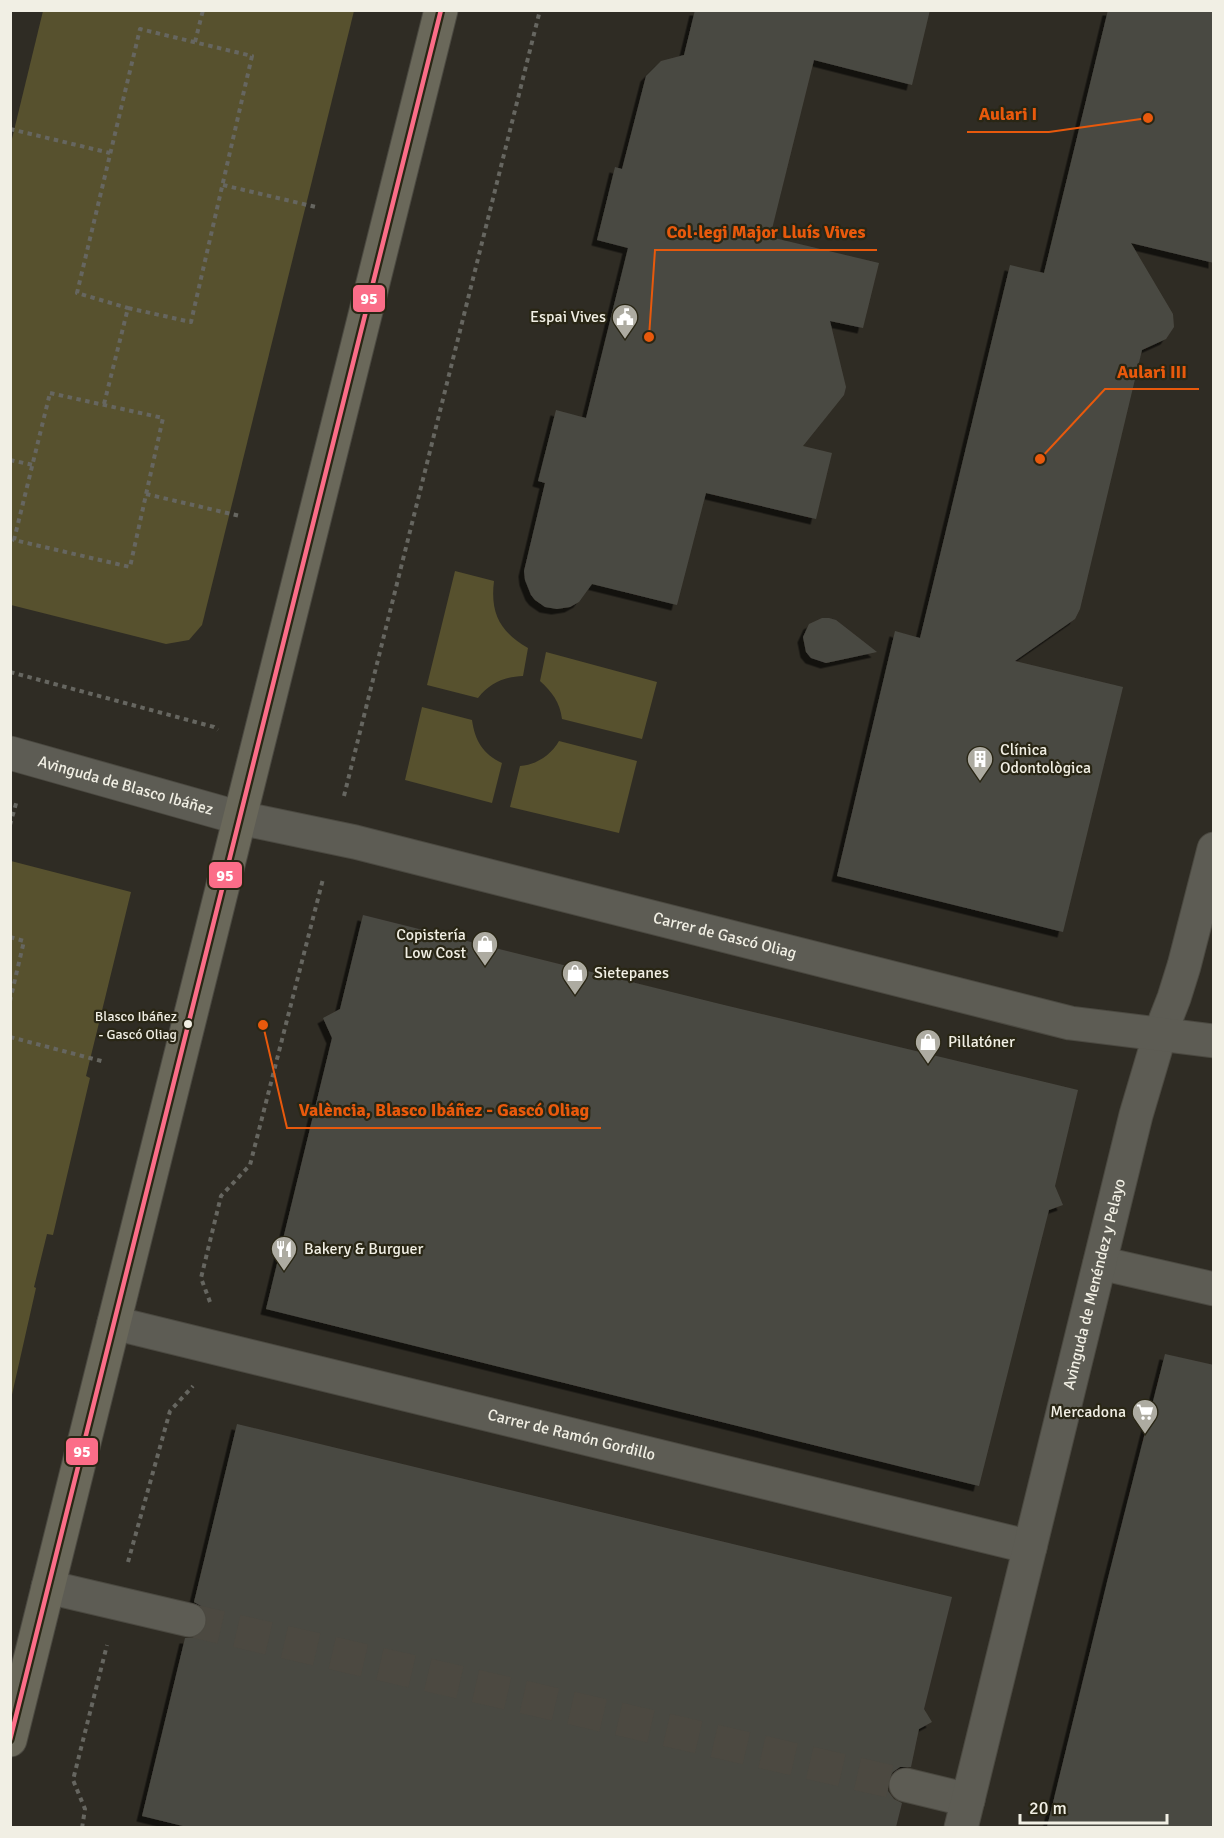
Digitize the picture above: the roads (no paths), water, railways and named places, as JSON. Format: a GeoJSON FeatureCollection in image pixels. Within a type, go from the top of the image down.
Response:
{"type":"FeatureCollection","features":[{"type":"Feature","properties":{"kind":"main road"},"geometry":{"type":"LineString","coordinates":[[11,1734],[441,10]]}},
{"type":"Feature","properties":{"kind":"street","name":"Avinguda de Blasco Ibáñez"},"geometry":{"type":"LineString","coordinates":[[10,753],[240,818]]}},
{"type":"Feature","properties":{"kind":"street","name":"Carrer de Gascó Oliag"},"geometry":{"type":"LineString","coordinates":[[240,818],[334,837],[1070,1023],[1214,1041]]}},
{"type":"Feature","properties":{"kind":"street","name":"Avinguda de Menéndez y Pelayo"},"geometry":{"type":"LineString","coordinates":[[965,1814],[1136,1115],[1160,1034],[1184,966],[1214,849]]}},
{"type":"Feature","properties":{"kind":"street"},"geometry":{"type":"LineString","coordinates":[[1100,1263],[1214,1289]]}},
{"type":"Feature","properties":{"kind":"street","name":"Carrer de Ramón Gordillo"},"geometry":{"type":"LineString","coordinates":[[114,1323],[1030,1547]]}},
{"type":"Feature","properties":{"kind":"street"},"geometry":{"type":"LineString","coordinates":[[48,1587],[189,1620]]}},
{"type":"Feature","properties":{"kind":"street"},"geometry":{"type":"LineString","coordinates":[[906,1785],[965,1814]]}},
{"type":"Feature","properties":{"kind":"tunnel"},"geometry":{"type":"LineString","coordinates":[[189,1620],[906,1785]]}},
{"type":"Feature","properties":{"kind":"place","name":"Aulari I"},"geometry":{"type":"Point","coordinates":[1148,118]}},
{"type":"Feature","properties":{"kind":"place","name":"Col·legi Major Lluís Vives"},"geometry":{"type":"Point","coordinates":[649,337]}},
{"type":"Feature","properties":{"kind":"place","name":"Espai Vives"},"geometry":{"type":"Point","coordinates":[625,340]}},
{"type":"Feature","properties":{"kind":"place","name":"Aulari III"},"geometry":{"type":"Point","coordinates":[1040,459]}},
{"type":"Feature","properties":{"kind":"place","name":"Clínica Odontològica"},"geometry":{"type":"Point","coordinates":[980,782]}},
{"type":"Feature","properties":{"kind":"place","name":"Copistería Low Cost"},"geometry":{"type":"Point","coordinates":[485,967]}},
{"type":"Feature","properties":{"kind":"place","name":"Sietepanes"},"geometry":{"type":"Point","coordinates":[575,996]}},
{"type":"Feature","properties":{"kind":"place","name":"Blasco Ibáñez - Gascó Oliag"},"geometry":{"type":"Point","coordinates":[188,1024]}},
{"type":"Feature","properties":{"kind":"place","name":"València, Blasco Ibáñez - Gascó Oliag"},"geometry":{"type":"Point","coordinates":[263,1025]}},
{"type":"Feature","properties":{"kind":"place","name":"Pillatóner"},"geometry":{"type":"Point","coordinates":[928,1065]}},
{"type":"Feature","properties":{"kind":"place","name":"Bakery & Burguer"},"geometry":{"type":"Point","coordinates":[284,1272]}},
{"type":"Feature","properties":{"kind":"place","name":"Mercadona"},"geometry":{"type":"Point","coordinates":[1145,1435]}}]}
